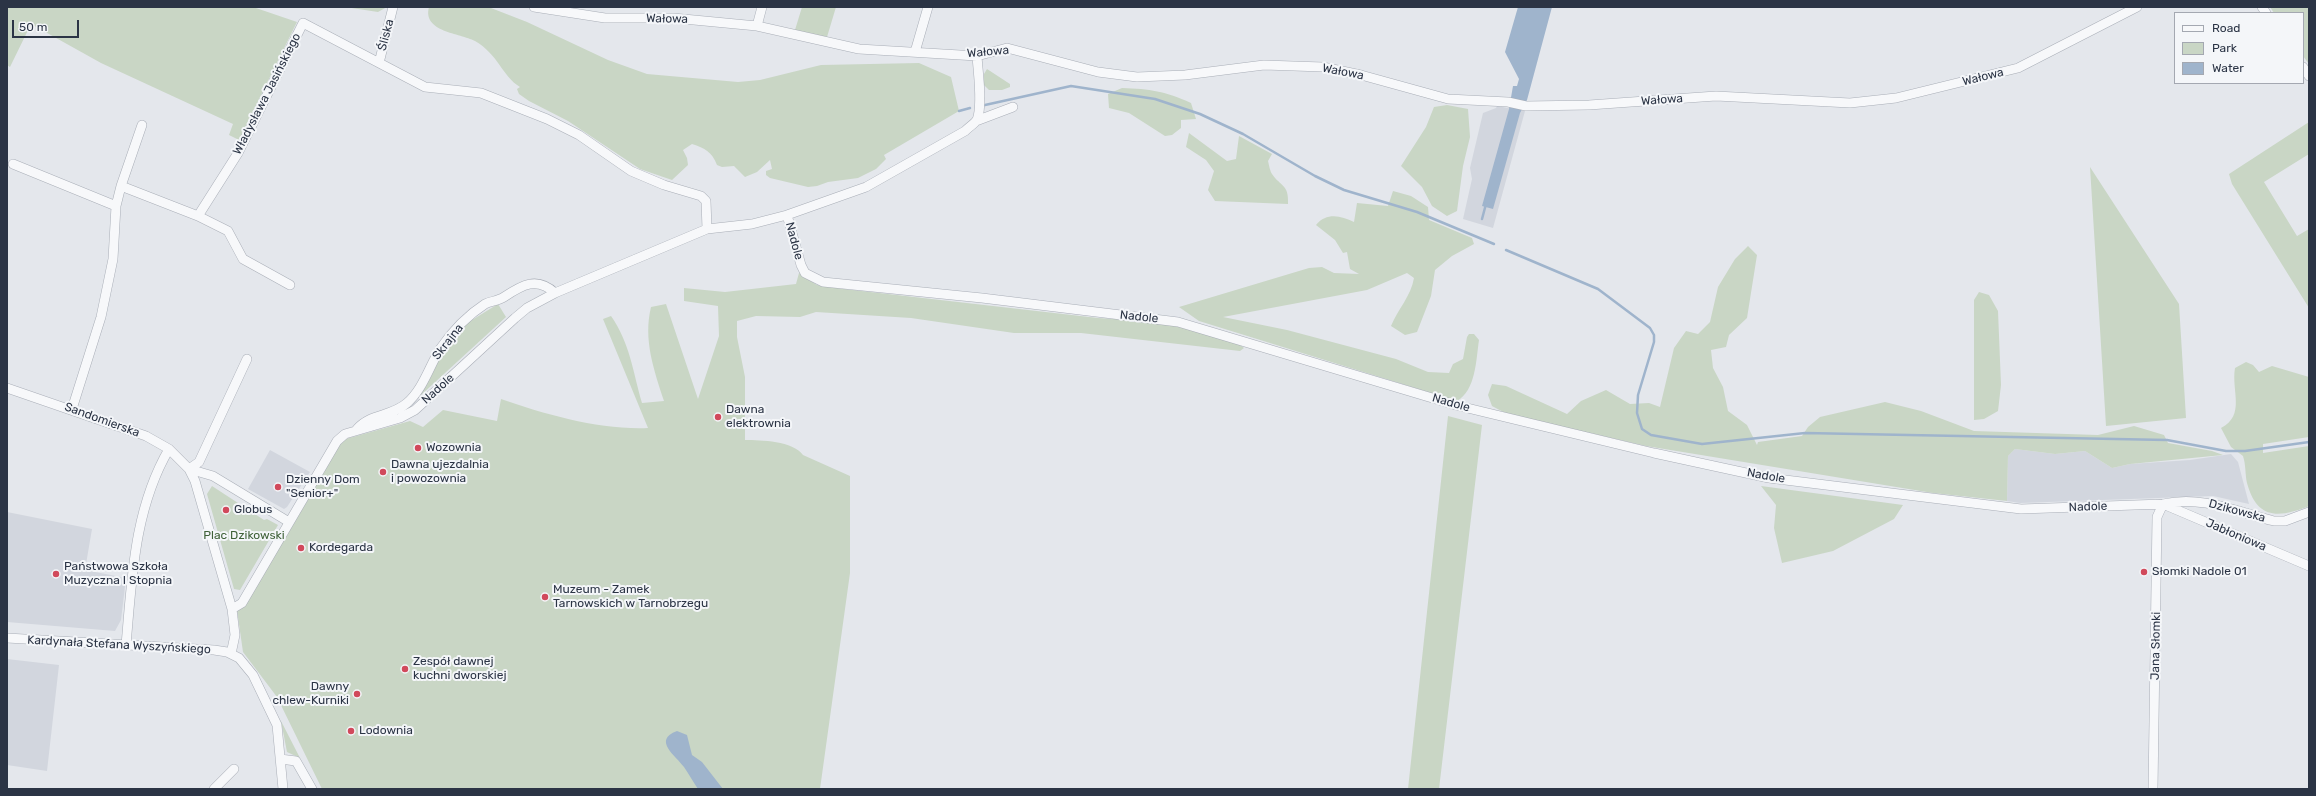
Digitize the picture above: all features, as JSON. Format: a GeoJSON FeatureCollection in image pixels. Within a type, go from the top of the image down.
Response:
{"type":"FeatureCollection","features":[{"type":"Feature","properties":{"kind":"street","name":"Śliska"},"geometry":{"type":"LineString","coordinates":[[379,63],[393,7]]}},
{"type":"Feature","properties":{"kind":"street","name":"Wałowa"},"geometry":{"type":"LineString","coordinates":[[534,7],[605,18],[673,18],[757,26],[858,50],[977,56],[1007,48],[1098,72],[1137,77],[1185,75],[1264,65],[1323,68],[1361,75],[1448,99],[1508,102],[1526,106],[1589,105],[1716,96],[1850,103],[1896,98],[2018,68],[2137,7]]}},
{"type":"Feature","properties":{"kind":"street"},"geometry":{"type":"LineString","coordinates":[[757,26],[762,7]]}},
{"type":"Feature","properties":{"kind":"street"},"geometry":{"type":"LineString","coordinates":[[915,52],[928,7]]}},
{"type":"Feature","properties":{"kind":"street","name":"Władysława Jasińskiego"},"geometry":{"type":"LineString","coordinates":[[198,216],[238,153],[303,23],[379,63]]}},
{"type":"Feature","properties":{"kind":"street"},"geometry":{"type":"LineString","coordinates":[[976,121],[979,96],[977,56]]}},
{"type":"Feature","properties":{"kind":"street"},"geometry":{"type":"LineString","coordinates":[[379,63],[425,87],[481,93],[512,104],[579,135],[631,171],[664,185],[701,196],[706,201],[707,229]]}},
{"type":"Feature","properties":{"kind":"street","name":"Nadole"},"geometry":{"type":"LineString","coordinates":[[232,609],[242,603],[337,440],[345,434],[357,429],[400,418],[415,410],[521,313],[555,293],[707,229],[752,224],[787,215],[866,187],[965,131],[976,121],[1013,107]]}},
{"type":"Feature","properties":{"kind":"street"},"geometry":{"type":"LineString","coordinates":[[72,409],[101,317],[112,259],[116,206],[120,186],[142,125]]}},
{"type":"Feature","properties":{"kind":"street"},"geometry":{"type":"LineString","coordinates":[[13,164],[116,206]]}},
{"type":"Feature","properties":{"kind":"street"},"geometry":{"type":"LineString","coordinates":[[120,186],[198,216],[228,231],[243,259],[290,284]]}},
{"type":"Feature","properties":{"kind":"street","name":"Nadole"},"geometry":{"type":"LineString","coordinates":[[787,215],[801,265],[806,273],[822,282],[982,298],[1178,322],[1459,406],[1654,453],[1769,478],[2020,510],[2163,504]]}},
{"type":"Feature","properties":{"kind":"street","name":"Skrajna"},"geometry":{"type":"LineString","coordinates":[[357,429],[363,422],[374,416],[394,411],[407,403],[418,390],[440,349],[450,336],[486,304],[498,301],[520,286],[534,283],[547,285],[555,293]]}},
{"type":"Feature","properties":{"kind":"street"},"geometry":{"type":"LineString","coordinates":[[189,470],[198,462],[247,359]]}},
{"type":"Feature","properties":{"kind":"street","name":"Sandomierska"},"geometry":{"type":"LineString","coordinates":[[7,388],[72,409],[146,436],[169,449],[189,470],[195,481],[232,609],[235,642],[231,654]]}},
{"type":"Feature","properties":{"kind":"street"},"geometry":{"type":"LineString","coordinates":[[126,645],[137,532],[159,469],[169,449]]}},
{"type":"Feature","properties":{"kind":"street"},"geometry":{"type":"LineString","coordinates":[[189,470],[213,476],[289,522]]}},
{"type":"Feature","properties":{"kind":"street","name":"Dzikowska"},"geometry":{"type":"LineString","coordinates":[[2163,504],[2180,500],[2199,501],[2274,521],[2291,519],[2309,512]]}},
{"type":"Feature","properties":{"kind":"street","name":"Jabłoniowa"},"geometry":{"type":"LineString","coordinates":[[2163,504],[2309,566]]}},
{"type":"Feature","properties":{"kind":"street","name":"Jana Słomki"},"geometry":{"type":"LineString","coordinates":[[2154,789],[2157,517],[2163,504]]}},
{"type":"Feature","properties":{"kind":"street","name":"Kardynała Stefana Wyszyńskiego"},"geometry":{"type":"LineString","coordinates":[[7,638],[214,650],[231,654]]}},
{"type":"Feature","properties":{"kind":"street"},"geometry":{"type":"LineString","coordinates":[[231,654],[245,664],[253,675],[277,725],[283,789]]}},
{"type":"Feature","properties":{"kind":"street"},"geometry":{"type":"LineString","coordinates":[[280,759],[296,761],[312,789]]}},
{"type":"Feature","properties":{"kind":"street"},"geometry":{"type":"LineString","coordinates":[[214,789],[234,769]]}},
{"type":"Feature","properties":{"kind":"shaded area"},"geometry":{"type":"Polygon","coordinates":[[[1497,106],[1525,111],[1493,228],[1463,219],[1472,179],[1470,168],[1483,113],[1496,108],[1497,106]]]}},
{"type":"Feature","properties":{"kind":"shaded area"},"geometry":{"type":"Polygon","coordinates":[[[2015,449],[2055,454],[2085,451],[2112,468],[2130,464],[2190,460],[2231,454],[2238,462],[2249,504],[2213,496],[2020,503],[2007,501],[2008,456],[2015,449]]]}},
{"type":"Feature","properties":{"kind":"shaded area"},"geometry":{"type":"Polygon","coordinates":[[[270,450],[310,472],[287,507],[284,509],[248,489],[270,450]]]}},
{"type":"Feature","properties":{"kind":"shaded area","name":"Państwowa Szkoła Muzyczna I Stopnia"},"geometry":{"type":"Polygon","coordinates":[[[7,512],[92,529],[85,570],[126,578],[121,620],[115,631],[7,622],[7,512]]]}},
{"type":"Feature","properties":{"kind":"shaded area"},"geometry":{"type":"Polygon","coordinates":[[[7,659],[59,665],[47,771],[7,765],[7,659]]]}},
{"type":"Feature","properties":{"kind":"green space"},"geometry":{"type":"Polygon","coordinates":[[[7,7],[253,7],[297,22],[239,140],[229,135],[233,124],[101,63],[31,24],[10,67],[7,65],[7,7]]]}},
{"type":"Feature","properties":{"kind":"green space"},"geometry":{"type":"Polygon","coordinates":[[[345,7],[387,7],[378,12],[345,7]]]}},
{"type":"Feature","properties":{"kind":"green space"},"geometry":{"type":"Polygon","coordinates":[[[429,7],[491,8],[527,22],[608,60],[647,74],[738,82],[760,80],[821,65],[919,63],[951,77],[959,111],[884,155],[886,159],[876,169],[858,178],[828,182],[817,186],[808,187],[770,178],[766,175],[766,171],[772,169],[770,160],[757,172],[745,177],[734,166],[722,167],[717,165],[708,151],[692,144],[683,150],[687,158],[688,165],[672,180],[640,169],[568,121],[529,101],[519,94],[517,89],[520,87],[509,77],[495,58],[483,46],[468,38],[437,27],[431,22],[428,15],[429,7]]]}},
{"type":"Feature","properties":{"kind":"green space"},"geometry":{"type":"Polygon","coordinates":[[[802,7],[836,7],[827,37],[795,30],[802,7]]]}},
{"type":"Feature","properties":{"kind":"green space"},"geometry":{"type":"Polygon","coordinates":[[[2270,7],[2309,7],[2309,64],[2304,57],[2304,12],[2273,12],[2270,7]]]}},
{"type":"Feature","properties":{"kind":"green space"},"geometry":{"type":"Polygon","coordinates":[[[987,69],[1010,84],[1010,87],[1002,90],[989,90],[984,85],[984,74],[987,69]]]}},
{"type":"Feature","properties":{"kind":"green space"},"geometry":{"type":"Polygon","coordinates":[[[1122,88],[1157,91],[1182,99],[1191,103],[1196,119],[1181,120],[1181,128],[1172,135],[1165,136],[1129,113],[1109,108],[1108,94],[1122,88]]]}},
{"type":"Feature","properties":{"kind":"green space"},"geometry":{"type":"Polygon","coordinates":[[[1447,105],[1468,109],[1470,137],[1463,166],[1457,211],[1447,216],[1432,206],[1422,187],[1401,166],[1426,127],[1434,107],[1447,105]]]}},
{"type":"Feature","properties":{"kind":"green space"},"geometry":{"type":"Polygon","coordinates":[[[2309,122],[2309,154],[2264,182],[2297,236],[2309,229],[2309,308],[2232,184],[2229,174],[2309,122]]]}},
{"type":"Feature","properties":{"kind":"green space"},"geometry":{"type":"Polygon","coordinates":[[[1189,133],[1227,161],[1236,159],[1239,136],[1272,154],[1268,161],[1270,170],[1275,178],[1286,189],[1288,204],[1215,201],[1208,190],[1214,171],[1206,160],[1186,147],[1189,133]]]}},
{"type":"Feature","properties":{"kind":"green space"},"geometry":{"type":"Polygon","coordinates":[[[2090,167],[2179,304],[2186,418],[2106,426],[2090,167]]]}},
{"type":"Feature","properties":{"kind":"green space"},"geometry":{"type":"Polygon","coordinates":[[[1393,191],[1411,196],[1428,207],[1429,220],[1472,238],[1474,244],[1452,256],[1435,270],[1431,296],[1417,332],[1405,335],[1391,326],[1412,285],[1414,278],[1407,273],[1367,290],[1223,317],[1287,330],[1396,359],[1428,372],[1449,373],[1453,364],[1463,359],[1467,337],[1469,334],[1474,334],[1479,340],[1472,382],[1468,390],[1457,401],[1199,321],[1179,307],[1309,268],[1322,267],[1334,273],[1359,274],[1350,269],[1347,252],[1343,253],[1335,240],[1316,225],[1325,218],[1334,216],[1354,222],[1357,203],[1388,206],[1393,191]]]}},
{"type":"Feature","properties":{"kind":"green space"},"geometry":{"type":"Polygon","coordinates":[[[1748,246],[1757,255],[1747,318],[1729,335],[1726,347],[1711,350],[1713,368],[1723,387],[1728,411],[1747,425],[1757,445],[1758,442],[1802,436],[1808,427],[1820,417],[1885,402],[1921,411],[1974,431],[2098,435],[2134,426],[2164,435],[2168,443],[2212,451],[2223,455],[2130,464],[2112,468],[2085,451],[2055,454],[2015,449],[2008,456],[2007,501],[1933,493],[1646,446],[1507,414],[1492,406],[1488,395],[1492,384],[1506,386],[1567,414],[1581,401],[1606,390],[1630,404],[1649,403],[1660,407],[1674,348],[1686,331],[1698,334],[1710,322],[1718,287],[1735,259],[1748,246]]]}},
{"type":"Feature","properties":{"kind":"green space"},"geometry":{"type":"Polygon","coordinates":[[[799,273],[817,285],[844,289],[1098,318],[1162,322],[1239,344],[1244,348],[1240,351],[1081,333],[1014,333],[911,318],[816,312],[800,317],[756,316],[737,321],[737,337],[745,377],[745,440],[768,441],[784,444],[798,450],[803,455],[850,476],[850,573],[820,789],[322,789],[277,697],[243,652],[237,610],[342,440],[410,421],[423,427],[443,410],[497,421],[501,399],[555,416],[593,424],[611,427],[648,428],[603,319],[611,316],[623,337],[642,403],[664,401],[653,366],[648,331],[651,307],[666,304],[698,399],[719,336],[718,306],[684,301],[684,288],[725,292],[796,284],[799,273]]]}},
{"type":"Feature","properties":{"kind":"green space"},"geometry":{"type":"Polygon","coordinates":[[[1979,292],[1989,295],[1998,311],[2001,385],[1998,411],[1984,419],[1974,420],[1974,300],[1979,292]]]}},
{"type":"Feature","properties":{"kind":"green space"},"geometry":{"type":"Polygon","coordinates":[[[498,304],[506,317],[408,407],[459,328],[498,304]]]}},
{"type":"Feature","properties":{"kind":"green space"},"geometry":{"type":"Polygon","coordinates":[[[2246,362],[2253,365],[2259,372],[2272,366],[2309,377],[2309,437],[2263,444],[2263,453],[2309,446],[2309,506],[2288,513],[2279,514],[2270,513],[2263,510],[2251,495],[2247,483],[2243,456],[2231,447],[2221,428],[2229,423],[2235,409],[2235,368],[2246,362]]]}},
{"type":"Feature","properties":{"kind":"green space"},"geometry":{"type":"Polygon","coordinates":[[[1448,416],[1482,425],[1439,789],[1408,789],[1448,416]]]}},
{"type":"Feature","properties":{"kind":"green space","name":"Plac Dzikowski"},"geometry":{"type":"Polygon","coordinates":[[[212,486],[264,520],[267,519],[278,525],[240,590],[234,589],[207,494],[212,486]]]}},
{"type":"Feature","properties":{"kind":"green space"},"geometry":{"type":"Polygon","coordinates":[[[1761,486],[1903,505],[1894,519],[1833,551],[1782,563],[1774,528],[1776,505],[1761,486]]]}},
{"type":"Feature","properties":{"kind":"green space"},"geometry":{"type":"Polygon","coordinates":[[[281,721],[300,758],[287,752],[281,721]]]}},
{"type":"Feature","properties":{"kind":"water"},"geometry":{"type":"Polygon","coordinates":[[[1518,7],[1552,7],[1527,100],[1520,113],[1493,209],[1482,206],[1509,109],[1513,86],[1517,86],[1519,79],[1505,52],[1518,7]]]}},
{"type":"Feature","properties":{"kind":"water"},"geometry":{"type":"Polygon","coordinates":[[[677,731],[687,735],[692,755],[702,762],[723,789],[698,789],[684,767],[668,748],[666,743],[666,739],[677,731]]]}},
{"type":"Feature","properties":{"kind":"waterway"},"geometry":{"type":"LineString","coordinates":[[985,105],[1071,86],[1155,99],[1200,114],[1243,134],[1315,176],[1344,190],[1417,212],[1494,244]]}},
{"type":"Feature","properties":{"kind":"waterway"},"geometry":{"type":"LineString","coordinates":[[959,111],[970,108]]}},
{"type":"Feature","properties":{"kind":"waterway"},"geometry":{"type":"LineString","coordinates":[[1482,219],[1486,204]]}},
{"type":"Feature","properties":{"kind":"waterway"},"geometry":{"type":"LineString","coordinates":[[1506,250],[1598,289],[1650,328],[1654,335],[1654,342],[1638,395],[1637,413],[1642,429],[1651,435],[1702,444],[1805,433],[2167,440],[2226,451],[2245,451],[2309,442]]}},
{"type":"Feature","properties":{"kind":"place","name":"Dawna elektrownia"},"geometry":{"type":"Point","coordinates":[718,417]}},
{"type":"Feature","properties":{"kind":"place","name":"Wozownia"},"geometry":{"type":"Point","coordinates":[418,448]}},
{"type":"Feature","properties":{"kind":"place","name":"Dawna ujezdalnia i powozownia"},"geometry":{"type":"Point","coordinates":[383,472]}},
{"type":"Feature","properties":{"kind":"place","name":"Dzienny Dom \"Senior+\""},"geometry":{"type":"Point","coordinates":[278,487]}},
{"type":"Feature","properties":{"kind":"place","name":"Globus"},"geometry":{"type":"Point","coordinates":[226,510]}},
{"type":"Feature","properties":{"kind":"place","name":"Kordegarda"},"geometry":{"type":"Point","coordinates":[301,548]}},
{"type":"Feature","properties":{"kind":"place","name":"Słomki Nadole 01"},"geometry":{"type":"Point","coordinates":[2144,572]}},
{"type":"Feature","properties":{"kind":"place","name":"Państwowa Szkoła Muzyczna I Stopnia"},"geometry":{"type":"Point","coordinates":[56,574]}},
{"type":"Feature","properties":{"kind":"place","name":"Muzeum - Zamek Tarnowskich w Tarnobrzegu"},"geometry":{"type":"Point","coordinates":[545,597]}},
{"type":"Feature","properties":{"kind":"place","name":"Zespół dawnej kuchni dworskiej"},"geometry":{"type":"Point","coordinates":[405,669]}},
{"type":"Feature","properties":{"kind":"place","name":"Dawny chlew-Kurniki"},"geometry":{"type":"Point","coordinates":[357,694]}},
{"type":"Feature","properties":{"kind":"place","name":"Lodownia"},"geometry":{"type":"Point","coordinates":[351,731]}}]}
